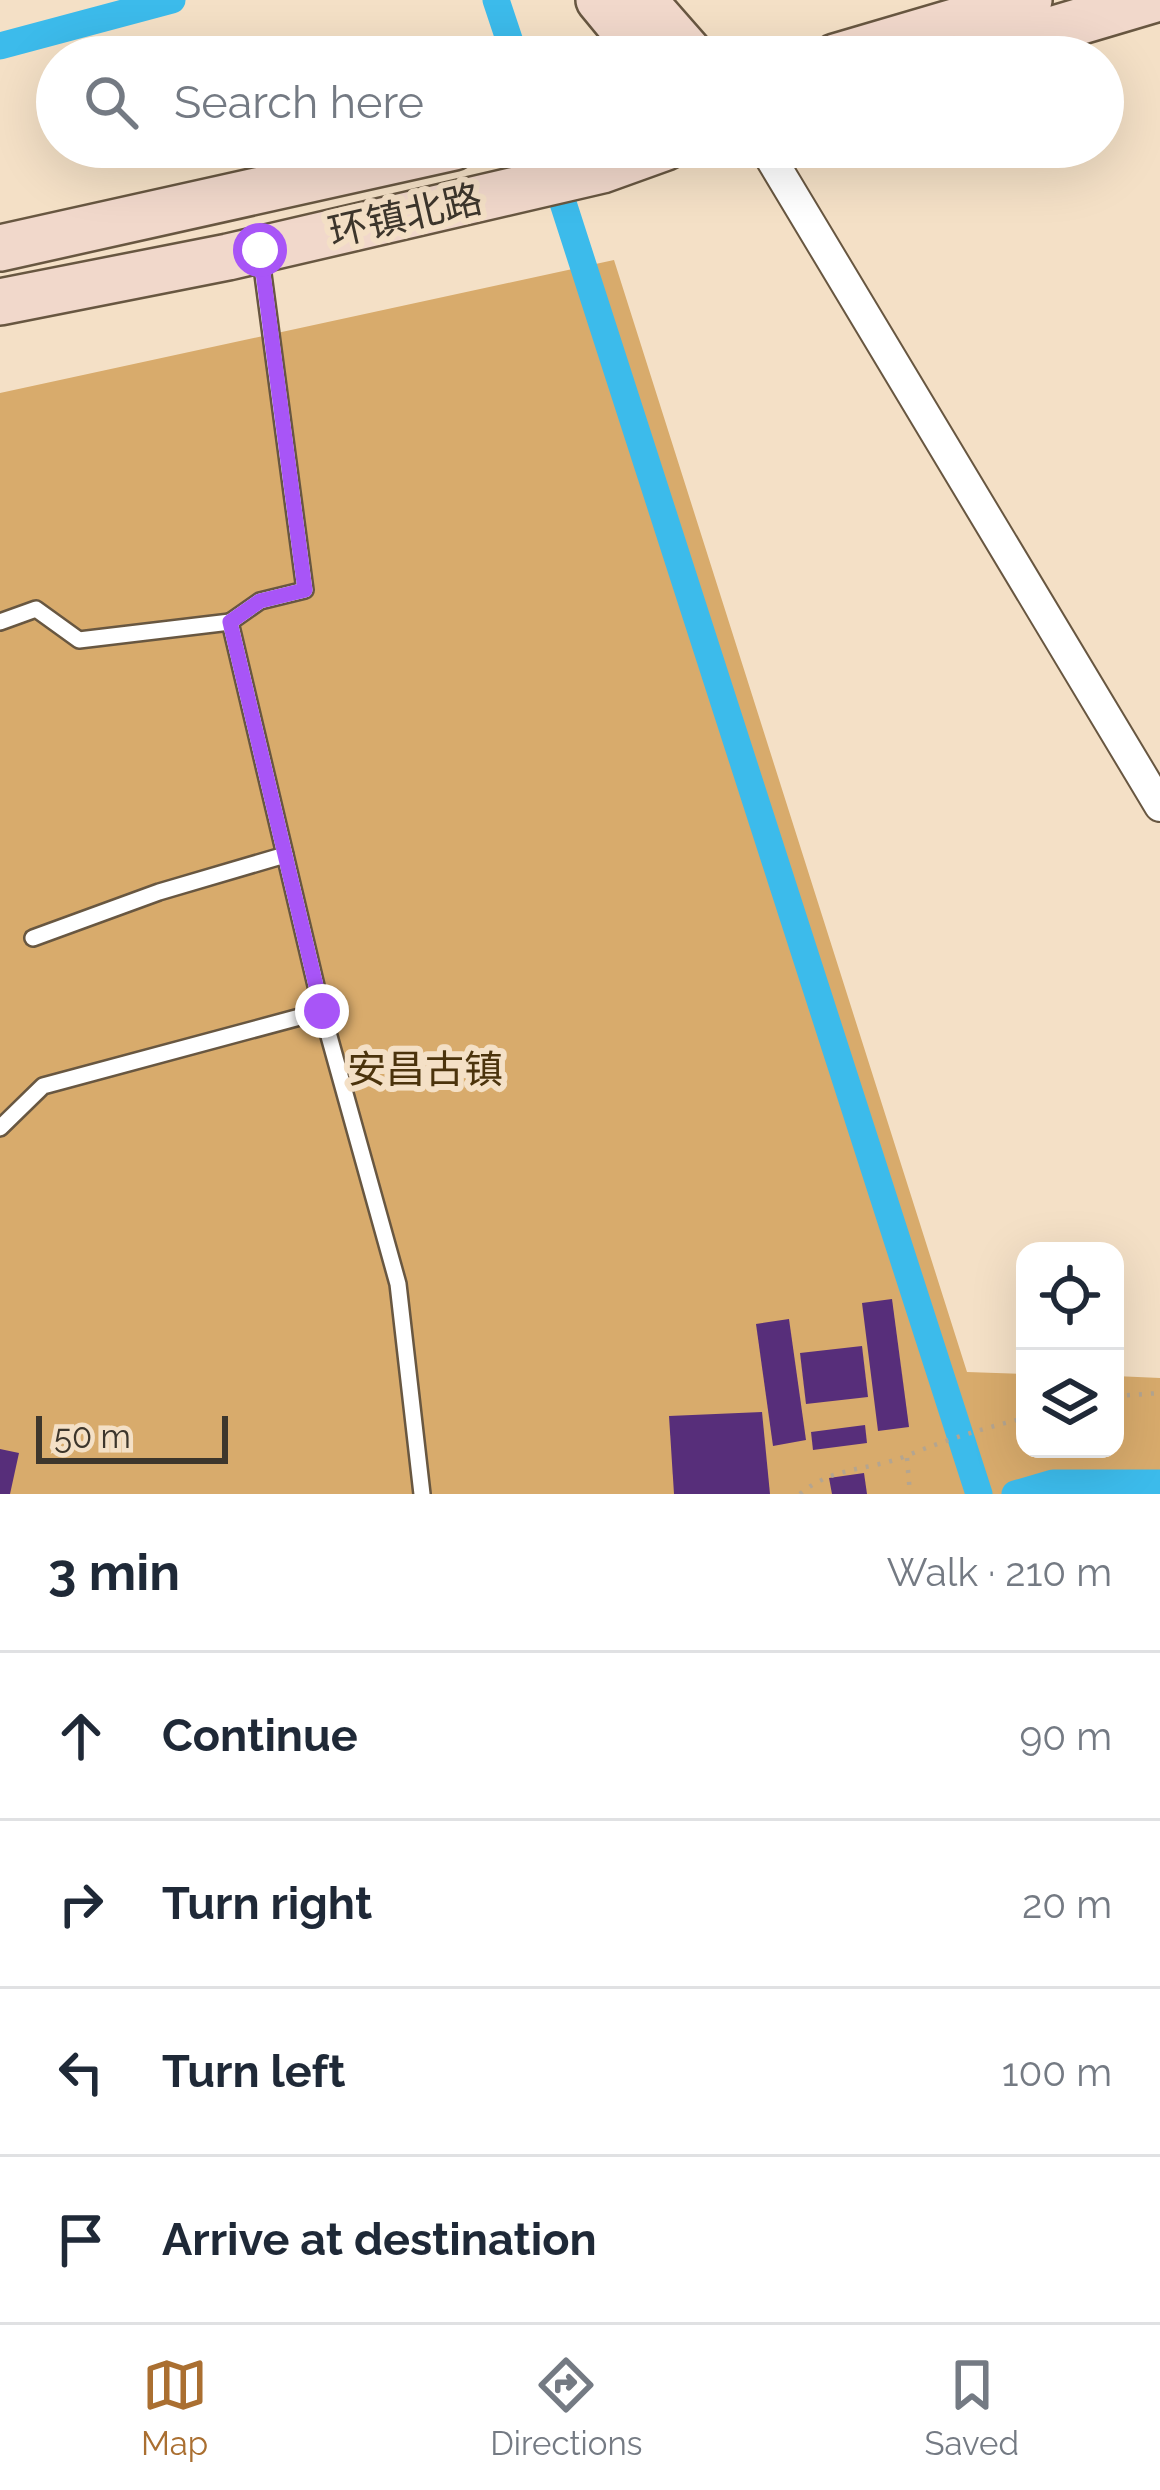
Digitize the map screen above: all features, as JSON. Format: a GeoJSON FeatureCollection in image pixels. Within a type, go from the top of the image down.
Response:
{"type":"FeatureCollection","features":[{"type":"Feature","properties":{"kind":"main road"},"geometry":{"type":"LineString","coordinates":[[599,0],[629,36]]}},
{"type":"Feature","properties":{"kind":"main road"},"geometry":{"type":"LineString","coordinates":[[643,0],[675,36]]}},
{"type":"Feature","properties":{"kind":"main road"},"geometry":{"type":"LineString","coordinates":[[906,36],[1029,0]]}},
{"type":"Feature","properties":{"kind":"main road"},"geometry":{"type":"LineString","coordinates":[[1031,36],[1152,0]]}},
{"type":"Feature","properties":{"kind":"main road","name":"环镇北路"},"geometry":{"type":"LineString","coordinates":[[0,248],[360,168]]}},
{"type":"Feature","properties":{"kind":"main road","name":"环镇北路"},"geometry":{"type":"LineString","coordinates":[[0,302],[260,250],[608,168]]}},
{"type":"Feature","properties":{"kind":"street"},"geometry":{"type":"LineString","coordinates":[[777,168],[1160,806]]}},
{"type":"Feature","properties":{"kind":"lane"},"geometry":{"type":"LineString","coordinates":[[0,622],[36,609],[79,640],[230,622],[260,601],[305,590],[260,250]]}},
{"type":"Feature","properties":{"kind":"lane"},"geometry":{"type":"LineString","coordinates":[[230,622],[322,1011],[398,1284],[422,1494]]}},
{"type":"Feature","properties":{"kind":"lane"},"geometry":{"type":"LineString","coordinates":[[33,938],[159,892],[285,854]]}},
{"type":"Feature","properties":{"kind":"lane"},"geometry":{"type":"LineString","coordinates":[[0,1128],[43,1086],[322,1011]]}},
{"type":"Feature","properties":{"kind":"path"},"geometry":{"type":"LineString","coordinates":[[1124,1395],[1160,1393]]}},
{"type":"Feature","properties":{"kind":"path"},"geometry":{"type":"LineString","coordinates":[[800,1494],[824,1474],[907,1456],[922,1446],[1016,1420]]}},
{"type":"Feature","properties":{"kind":"path"},"geometry":{"type":"LineString","coordinates":[[907,1456],[910,1494]]}},
{"type":"Feature","properties":{"kind":"green space","name":"安昌古镇"},"geometry":{"type":"Polygon","coordinates":[[[614,260],[967,1372],[1016,1374],[1016,1458],[1124,1458],[1124,1376],[1160,1378],[1160,1494],[0,1494],[0,393],[614,260]]]}},
{"type":"Feature","properties":{"kind":"building"},"geometry":{"type":"Polygon","coordinates":[[[892,1299],[909,1427],[878,1431],[862,1303],[892,1299]]]}},
{"type":"Feature","properties":{"kind":"building"},"geometry":{"type":"Polygon","coordinates":[[[789,1319],[806,1440],[773,1446],[756,1324],[789,1319]]]}},
{"type":"Feature","properties":{"kind":"building"},"geometry":{"type":"Polygon","coordinates":[[[862,1346],[868,1397],[806,1404],[800,1353],[862,1346]]]}},
{"type":"Feature","properties":{"kind":"building"},"geometry":{"type":"Polygon","coordinates":[[[762,1412],[770,1494],[674,1494],[669,1416],[762,1412]]]}},
{"type":"Feature","properties":{"kind":"building"},"geometry":{"type":"Polygon","coordinates":[[[865,1425],[867,1443],[813,1450],[811,1432],[865,1425]]]}},
{"type":"Feature","properties":{"kind":"building"},"geometry":{"type":"Polygon","coordinates":[[[0,1449],[19,1453],[10,1494],[0,1494],[0,1449]]]}},
{"type":"Feature","properties":{"kind":"building"},"geometry":{"type":"Polygon","coordinates":[[[864,1473],[867,1494],[832,1494],[829,1478],[864,1473]]]}},
{"type":"Feature","properties":{"kind":"waterway"},"geometry":{"type":"LineString","coordinates":[[37,36],[172,0]]}},
{"type":"Feature","properties":{"kind":"waterway"},"geometry":{"type":"LineString","coordinates":[[496,0],[508,36]]}},
{"type":"Feature","properties":{"kind":"waterway"},"geometry":{"type":"LineString","coordinates":[[0,46],[36,36]]}},
{"type":"Feature","properties":{"kind":"waterway"},"geometry":{"type":"LineString","coordinates":[[552,168],[979,1494]]}},
{"type":"Feature","properties":{"kind":"waterway"},"geometry":{"type":"LineString","coordinates":[[1015,1494],[1053,1483],[1160,1483]]}},
{"type":"Feature","properties":{"kind":"route"},"geometry":{"type":"LineString","coordinates":[[260,250],[305,590],[260,601],[230,622],[322,1011]]}}]}
